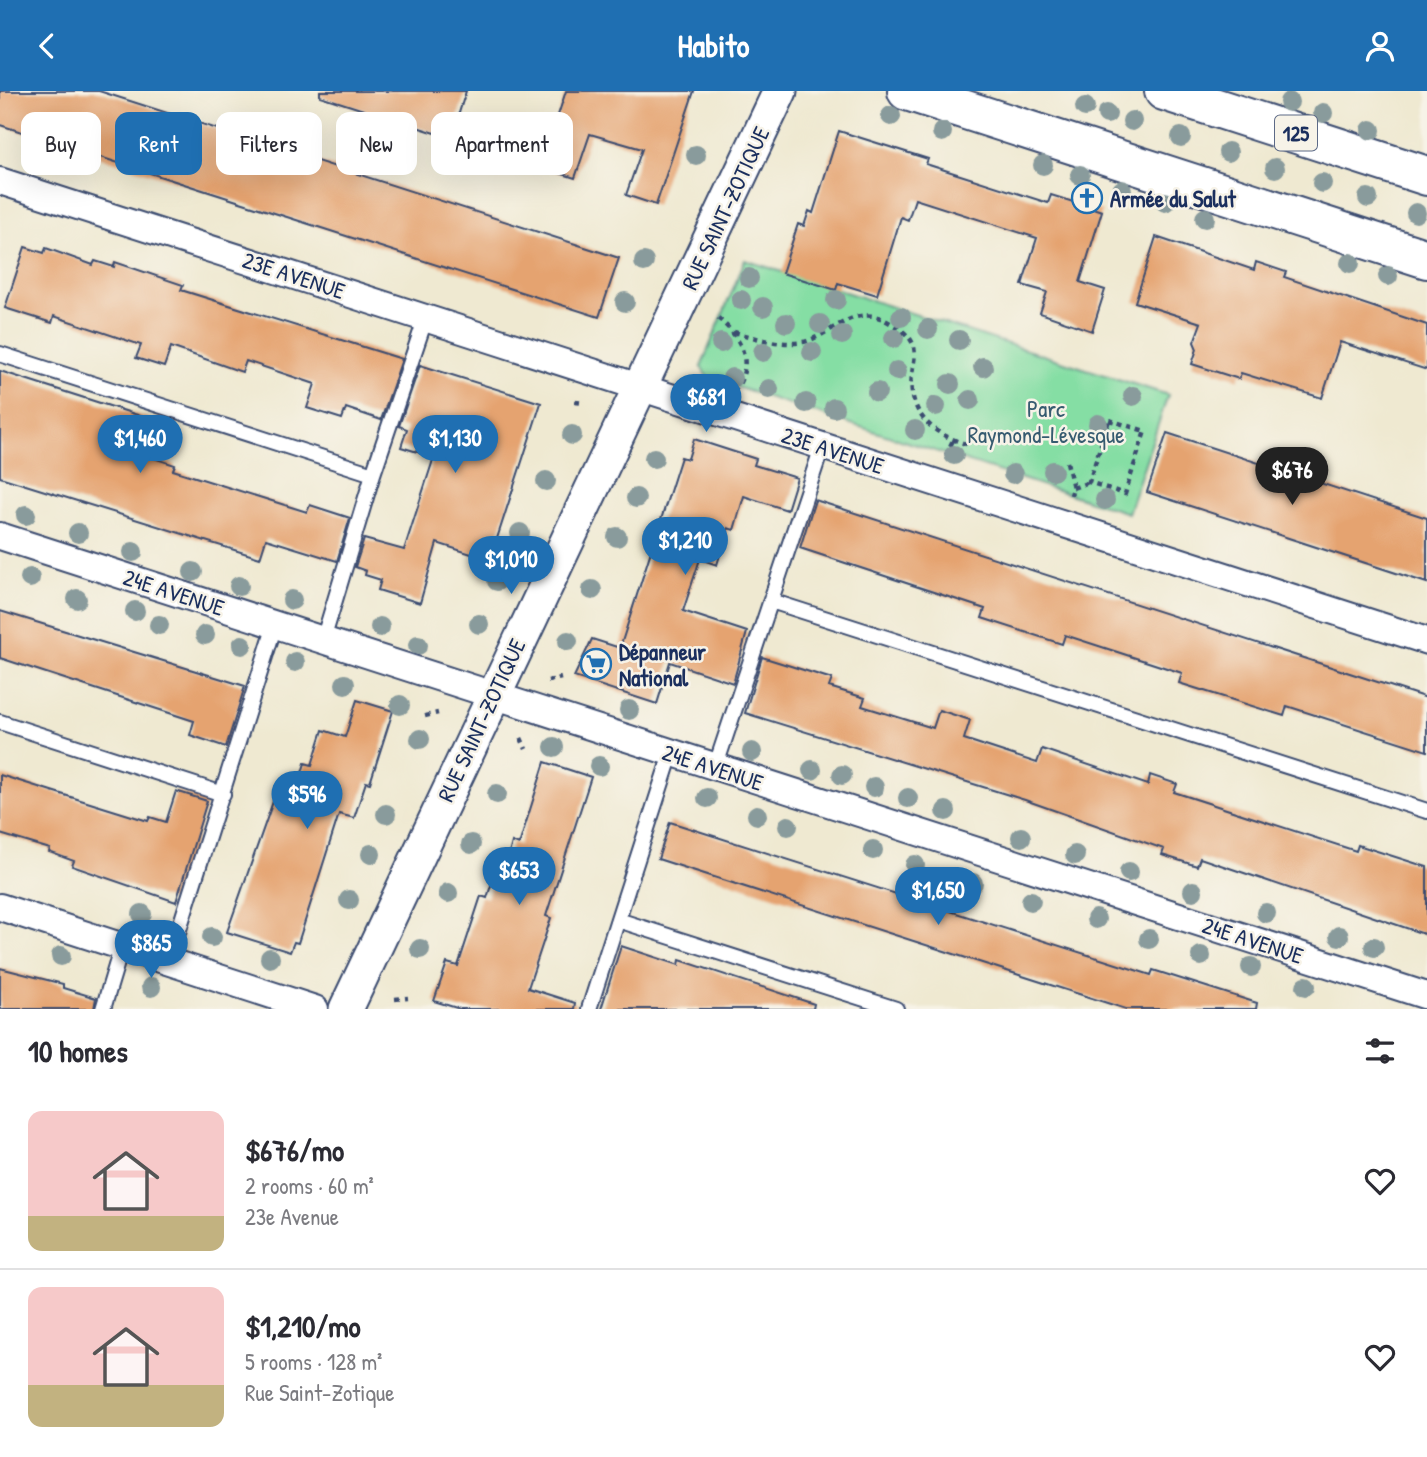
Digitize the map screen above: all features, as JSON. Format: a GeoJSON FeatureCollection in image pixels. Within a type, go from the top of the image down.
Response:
{"type":"FeatureCollection","features":[{"type":"Feature","properties":{"kind":"main road"},"geometry":{"type":"LineString","coordinates":[[907,91],[1427,258]]}},
{"type":"Feature","properties":{"kind":"main road","name":"125"},"geometry":{"type":"LineString","coordinates":[[1164,91],[1427,176]]}},
{"type":"Feature","properties":{"kind":"street","name":"RUE SAINT-ZOTIQUE"},"geometry":{"type":"LineString","coordinates":[[346,1009],[780,91]]}},
{"type":"Feature","properties":{"kind":"street","name":"23E AVENUE"},"geometry":{"type":"LineString","coordinates":[[0,181],[1427,641]]}},
{"type":"Feature","properties":{"kind":"street","name":"24E AVENUE"},"geometry":{"type":"LineString","coordinates":[[0,536],[492,697],[1427,996]]}},
{"type":"Feature","properties":{"kind":"street"},"geometry":{"type":"LineString","coordinates":[[0,907],[315,1009]]}},
{"type":"Feature","properties":{"kind":"lane"},"geometry":{"type":"LineString","coordinates":[[323,640],[373,474],[426,317]]}},
{"type":"Feature","properties":{"kind":"lane"},"geometry":{"type":"LineString","coordinates":[[0,354],[373,474]]}},
{"type":"Feature","properties":{"kind":"lane"},"geometry":{"type":"LineString","coordinates":[[715,768],[821,447]]}},
{"type":"Feature","properties":{"kind":"lane"},"geometry":{"type":"LineString","coordinates":[[771,601],[1427,811]]}},
{"type":"Feature","properties":{"kind":"lane"},"geometry":{"type":"LineString","coordinates":[[169,961],[275,625]]}},
{"type":"Feature","properties":{"kind":"lane"},"geometry":{"type":"LineString","coordinates":[[0,722],[223,794]]}},
{"type":"Feature","properties":{"kind":"lane"},"geometry":{"type":"LineString","coordinates":[[589,1009],[671,754]]}},
{"type":"Feature","properties":{"kind":"lane"},"geometry":{"type":"LineString","coordinates":[[618,920],[896,1009]]}},
{"type":"Feature","properties":{"kind":"lane"},"geometry":{"type":"LineString","coordinates":[[103,1009],[122,946]]}},
{"type":"Feature","properties":{"kind":"path"},"geometry":{"type":"LineString","coordinates":[[734,332],[791,343],[819,336],[856,317],[881,318],[907,335],[914,345],[912,389],[917,406],[936,433],[970,445]]}},
{"type":"Feature","properties":{"kind":"path"},"geometry":{"type":"LineString","coordinates":[[718,318],[734,332],[746,361],[744,375],[734,392]]}},
{"type":"Feature","properties":{"kind":"path"},"geometry":{"type":"LineString","coordinates":[[575,402],[584,403]]}},
{"type":"Feature","properties":{"kind":"path"},"geometry":{"type":"LineString","coordinates":[[1073,488],[1089,482],[1125,494],[1144,431],[1109,420],[1089,482]]}},
{"type":"Feature","properties":{"kind":"path"},"geometry":{"type":"LineString","coordinates":[[943,460],[953,440]]}},
{"type":"Feature","properties":{"kind":"path"},"geometry":{"type":"LineString","coordinates":[[1067,462],[1073,488],[1069,500]]}},
{"type":"Feature","properties":{"kind":"path"},"geometry":{"type":"LineString","coordinates":[[547,682],[561,678]]}},
{"type":"Feature","properties":{"kind":"path"},"geometry":{"type":"LineString","coordinates":[[425,716],[438,713]]}},
{"type":"Feature","properties":{"kind":"path"},"geometry":{"type":"LineString","coordinates":[[522,738],[526,749]]}},
{"type":"Feature","properties":{"kind":"path"},"geometry":{"type":"LineString","coordinates":[[395,999],[408,998]]}},
{"type":"Feature","properties":{"kind":"green space","name":"Parc Raymond-Lévesque"},"geometry":{"type":"Polygon","coordinates":[[[745,260],[1168,395],[1128,513],[708,378],[701,367],[745,260]]]}},
{"type":"Feature","properties":{"kind":"building"},"geometry":{"type":"Polygon","coordinates":[[[0,91],[99,91],[164,112],[115,112],[115,162],[101,157],[101,112],[21,112],[21,132],[0,125],[0,91]]]}},
{"type":"Feature","properties":{"kind":"building"},"geometry":{"type":"Polygon","coordinates":[[[320,91],[466,91],[459,112],[431,112],[431,132],[417,127],[417,112],[370,112],[320,96],[320,91]]]}},
{"type":"Feature","properties":{"kind":"building"},"geometry":{"type":"Polygon","coordinates":[[[566,91],[694,91],[656,205],[626,195],[642,149],[590,134],[575,178],[566,175],[573,175],[573,112],[559,112],[566,91]]]}},
{"type":"Feature","properties":{"kind":"building"},"geometry":{"type":"Polygon","coordinates":[[[202,124],[216,129],[216,175],[322,175],[322,163],[336,167],[336,175],[361,175],[619,258],[599,317],[156,175],[202,175],[202,124]]]}},
{"type":"Feature","properties":{"kind":"building"},"geometry":{"type":"Polygon","coordinates":[[[839,131],[928,159],[926,164],[1048,203],[1051,195],[1102,211],[1080,282],[1105,290],[1092,331],[1040,313],[1047,292],[1022,285],[1037,238],[915,199],[908,220],[901,217],[877,295],[838,283],[836,290],[782,273],[798,224],[804,226],[809,211],[813,213],[839,131]]]}},
{"type":"Feature","properties":{"kind":"building"},"geometry":{"type":"Polygon","coordinates":[[[1156,237],[1254,270],[1256,262],[1286,272],[1284,277],[1427,325],[1427,370],[1340,342],[1322,398],[1241,373],[1239,379],[1192,364],[1197,349],[1194,342],[1201,323],[1135,302],[1156,237]]]}},
{"type":"Feature","properties":{"kind":"building"},"geometry":{"type":"Polygon","coordinates":[[[25,247],[44,253],[46,248],[93,265],[95,261],[114,267],[115,262],[183,285],[181,290],[402,359],[381,420],[346,408],[342,419],[307,408],[315,384],[246,361],[242,372],[171,347],[164,367],[136,358],[141,345],[54,316],[52,323],[5,308],[25,247]]]}},
{"type":"Feature","properties":{"kind":"building"},"geometry":{"type":"Polygon","coordinates":[[[420,365],[541,403],[490,560],[437,543],[420,603],[378,590],[381,580],[365,575],[366,571],[355,567],[364,539],[404,550],[434,457],[401,447],[407,429],[399,426],[420,365]]]}},
{"type":"Feature","properties":{"kind":"building"},"geometry":{"type":"Polygon","coordinates":[[[0,371],[150,419],[139,453],[175,465],[173,470],[307,512],[310,505],[350,518],[337,561],[266,539],[260,558],[0,477],[0,371]]]}},
{"type":"Feature","properties":{"kind":"building"},"geometry":{"type":"Polygon","coordinates":[[[1167,433],[1427,518],[1427,583],[1147,492],[1167,433]]]}},
{"type":"Feature","properties":{"kind":"building"},"geometry":{"type":"Polygon","coordinates":[[[694,439],[756,459],[754,465],[797,478],[787,510],[744,496],[734,530],[728,528],[717,565],[700,559],[683,611],[747,632],[733,683],[670,662],[657,704],[574,677],[592,639],[620,648],[681,457],[688,459],[694,439]]]}},
{"type":"Feature","properties":{"kind":"building"},"geometry":{"type":"Polygon","coordinates":[[[815,500],[1427,698],[1427,751],[1287,706],[1284,716],[1179,683],[1182,673],[1065,635],[1062,644],[982,618],[985,609],[800,548],[815,500]]]}},
{"type":"Feature","properties":{"kind":"building"},"geometry":{"type":"Polygon","coordinates":[[[0,611],[245,686],[226,747],[190,735],[194,721],[0,658],[0,611]]]}},
{"type":"Feature","properties":{"kind":"building"},"geometry":{"type":"Polygon","coordinates":[[[762,657],[832,679],[829,687],[865,698],[862,706],[933,728],[939,710],[970,720],[964,739],[1037,763],[1042,749],[1148,785],[1150,775],[1177,784],[1174,792],[1356,851],[1358,845],[1427,867],[1427,935],[1200,858],[1197,866],[1162,855],[1164,849],[1025,800],[745,713],[762,657]]]}},
{"type":"Feature","properties":{"kind":"building"},"geometry":{"type":"Polygon","coordinates":[[[357,700],[393,711],[370,783],[366,782],[354,818],[339,814],[298,943],[294,942],[290,952],[227,932],[276,793],[294,799],[305,763],[312,765],[323,730],[345,737],[357,700]]]}},
{"type":"Feature","properties":{"kind":"building"},"geometry":{"type":"Polygon","coordinates":[[[545,762],[591,777],[546,916],[551,918],[528,988],[575,1003],[574,1009],[460,1009],[434,1001],[447,963],[458,966],[481,896],[487,898],[498,863],[506,866],[512,842],[519,845],[545,762]]]}},
{"type":"Feature","properties":{"kind":"building"},"geometry":{"type":"Polygon","coordinates":[[[0,775],[148,821],[150,817],[166,822],[176,791],[207,801],[176,902],[72,866],[74,861],[49,852],[50,849],[0,834],[0,775]]]}},
{"type":"Feature","properties":{"kind":"building"},"geometry":{"type":"Polygon","coordinates":[[[670,822],[1151,975],[1153,970],[1257,1003],[1256,1009],[1126,1009],[1038,981],[658,859],[670,822]]]}},
{"type":"Feature","properties":{"kind":"building"},"geometry":{"type":"Polygon","coordinates":[[[621,946],[679,965],[680,960],[814,1004],[813,1009],[601,1009],[621,946]]]}},
{"type":"Feature","properties":{"kind":"building"},"geometry":{"type":"Polygon","coordinates":[[[0,968],[63,984],[63,988],[96,998],[94,1009],[0,1009],[0,968]]]}},
{"type":"Feature","properties":{"kind":"place","name":"Armée du Salut"},"geometry":{"type":"Point","coordinates":[1087,198]}},
{"type":"Feature","properties":{"kind":"place","name":"Dépanneur National"},"geometry":{"type":"Point","coordinates":[596,664]}}]}
